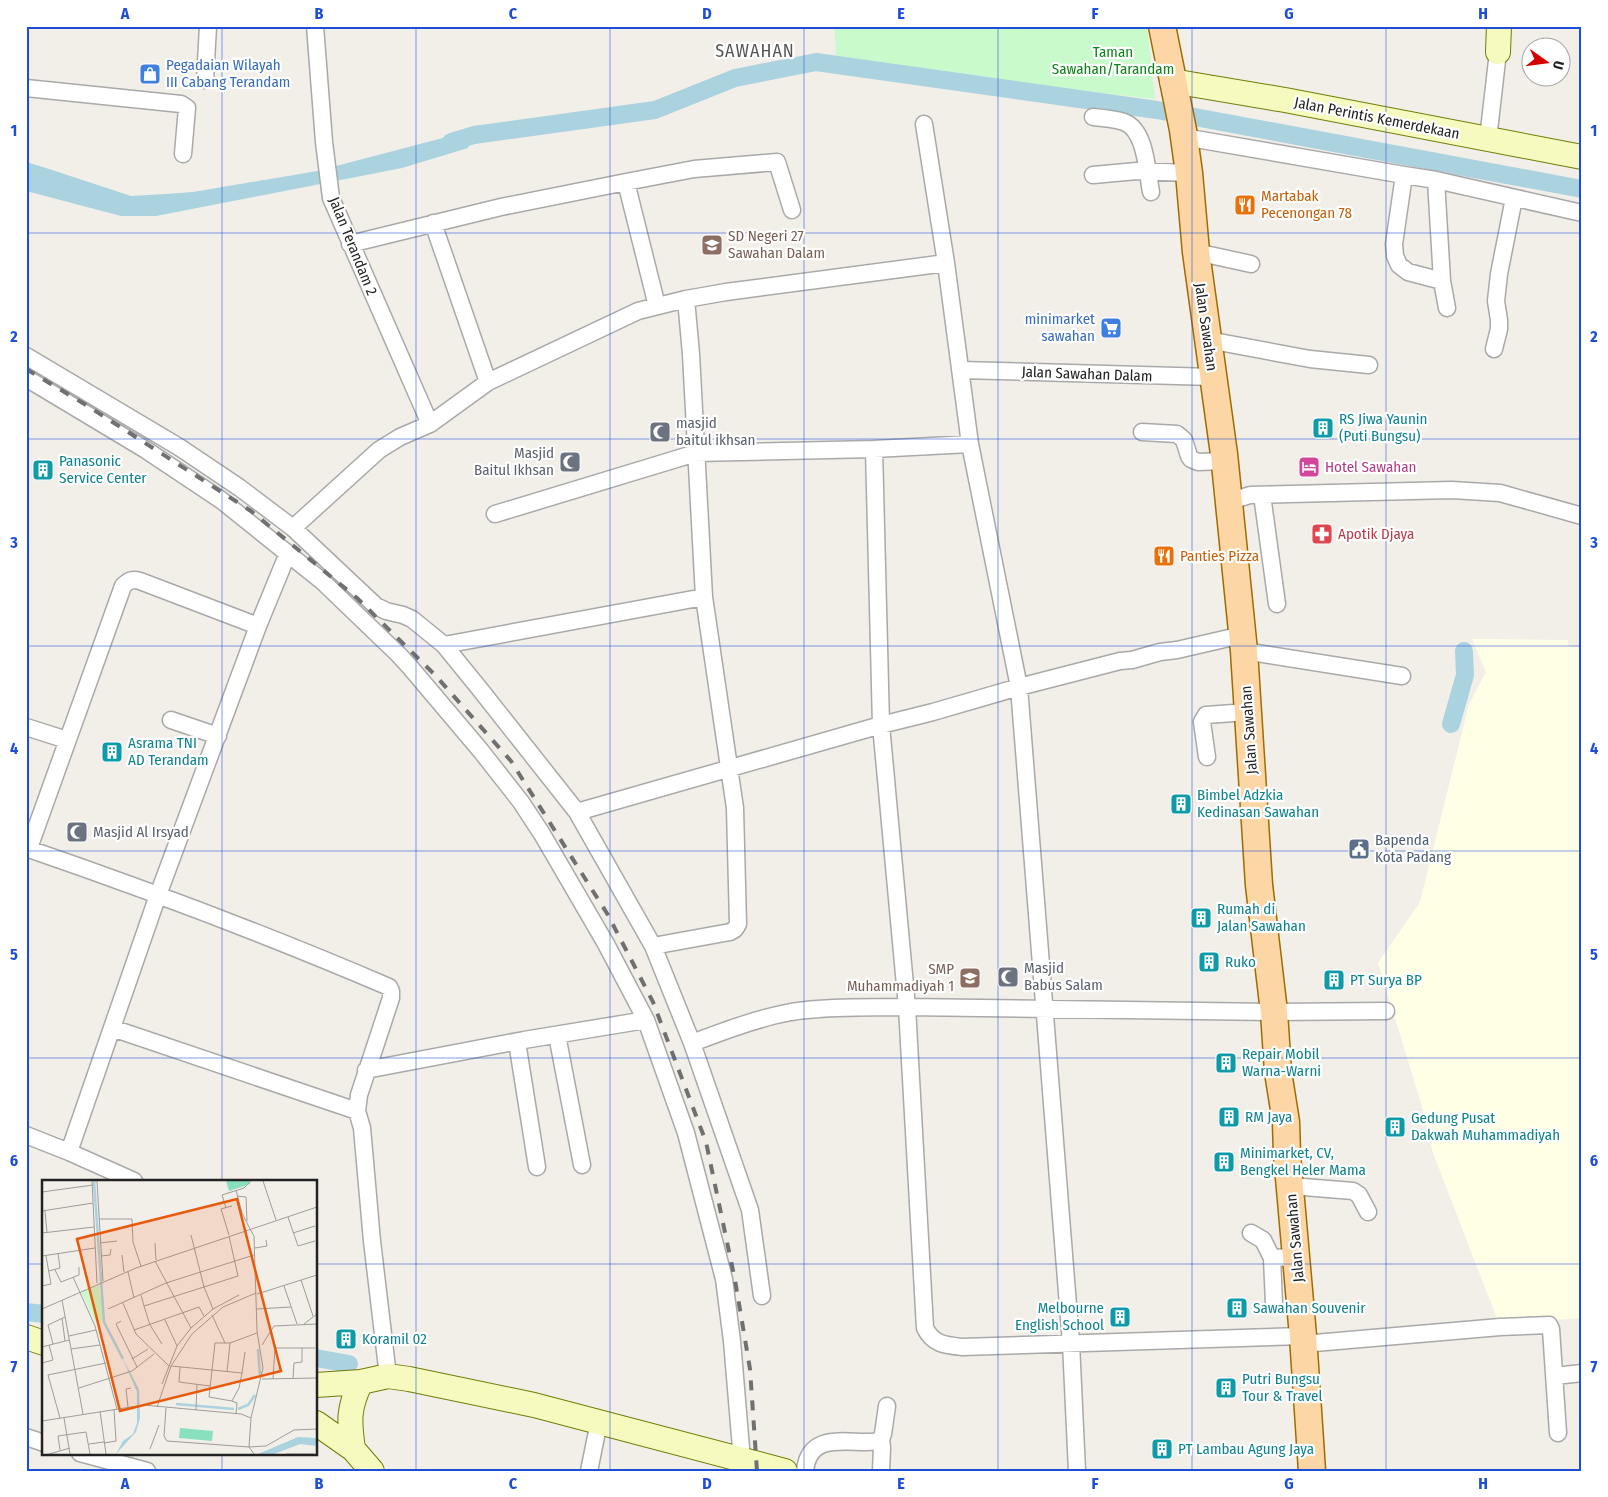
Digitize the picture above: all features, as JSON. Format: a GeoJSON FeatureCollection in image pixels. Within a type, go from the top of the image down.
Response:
{"type":"FeatureCollection","features":[{"type":"Feature","properties":{"kind":"main road","name":"Jalan Sawahan"},"geometry":{"type":"LineString","coordinates":[[1162,26],[1184,133],[1196,252],[1213,377],[1220,414],[1243,643],[1259,885],[1274,1012],[1278,1072],[1286,1122],[1287,1155],[1291,1186],[1284,1258],[1303,1340],[1312,1471]]}},
{"type":"Feature","properties":{"kind":"main road"},"geometry":{"type":"LineString","coordinates":[[1498,52],[1499,26]]}},
{"type":"Feature","properties":{"kind":"main road","name":"Jalan Perintis Kemerdekaan"},"geometry":{"type":"LineString","coordinates":[[1173,86],[1285,100],[1582,157]]}},
{"type":"Feature","properties":{"kind":"main road"},"geometry":{"type":"LineString","coordinates":[[26,1337],[42,1342]]}},
{"type":"Feature","properties":{"kind":"main road"},"geometry":{"type":"LineString","coordinates":[[318,1385],[360,1382],[388,1376],[409,1379],[524,1403],[599,1422],[732,1462],[785,1471]]}},
{"type":"Feature","properties":{"kind":"main road"},"geometry":{"type":"LineString","coordinates":[[353,1449],[350,1414],[353,1397],[360,1382]]}},
{"type":"Feature","properties":{"kind":"main road"},"geometry":{"type":"LineString","coordinates":[[318,1424],[353,1449],[372,1471]]}},
{"type":"Feature","properties":{"kind":"street"},"geometry":{"type":"LineString","coordinates":[[205,80],[208,26]]}},
{"type":"Feature","properties":{"kind":"street","name":"Jalan Terandam 2"},"geometry":{"type":"LineString","coordinates":[[315,26],[331,198],[430,424]]}},
{"type":"Feature","properties":{"kind":"street"},"geometry":{"type":"LineString","coordinates":[[1488,139],[1498,52]]}},
{"type":"Feature","properties":{"kind":"street"},"geometry":{"type":"LineString","coordinates":[[26,88],[181,104],[187,108],[183,154]]}},
{"type":"Feature","properties":{"kind":"street"},"geometry":{"type":"LineString","coordinates":[[1094,117],[1126,122],[1136,129],[1142,141],[1151,192]]}},
{"type":"Feature","properties":{"kind":"street"},"geometry":{"type":"LineString","coordinates":[[924,124],[946,263],[970,444],[1019,687],[1071,1343],[1077,1471]]}},
{"type":"Feature","properties":{"kind":"street"},"geometry":{"type":"LineString","coordinates":[[1184,133],[1404,176],[1436,180],[1582,213]]}},
{"type":"Feature","properties":{"kind":"street"},"geometry":{"type":"LineString","coordinates":[[350,244],[501,207],[626,182],[694,169],[777,162],[792,210]]}},
{"type":"Feature","properties":{"kind":"street"},"geometry":{"type":"LineString","coordinates":[[1093,175],[1147,172],[1189,173]]}},
{"type":"Feature","properties":{"kind":"street"},"geometry":{"type":"LineString","coordinates":[[1404,176],[1394,244],[1395,256],[1399,265],[1408,272],[1442,281]]}},
{"type":"Feature","properties":{"kind":"street"},"geometry":{"type":"LineString","coordinates":[[1436,180],[1442,281],[1447,308]]}},
{"type":"Feature","properties":{"kind":"street"},"geometry":{"type":"LineString","coordinates":[[626,182],[657,306]]}},
{"type":"Feature","properties":{"kind":"street"},"geometry":{"type":"LineString","coordinates":[[1494,349],[1499,329],[1496,300],[1499,274],[1514,198]]}},
{"type":"Feature","properties":{"kind":"street"},"geometry":{"type":"LineString","coordinates":[[433,223],[488,382]]}},
{"type":"Feature","properties":{"kind":"street"},"geometry":{"type":"LineString","coordinates":[[1196,252],[1251,264]]}},
{"type":"Feature","properties":{"kind":"street"},"geometry":{"type":"LineString","coordinates":[[293,528],[378,450],[400,437],[430,424],[488,382],[638,312],[686,299],[726,292],[946,263]]}},
{"type":"Feature","properties":{"kind":"street"},"geometry":{"type":"LineString","coordinates":[[653,946],[730,932],[738,924],[735,808],[704,597],[691,354],[686,299]]}},
{"type":"Feature","properties":{"kind":"street"},"geometry":{"type":"LineString","coordinates":[[1208,340],[1310,358],[1369,364]]}},
{"type":"Feature","properties":{"kind":"street"},"geometry":{"type":"LineString","coordinates":[[26,356],[179,448],[240,488],[293,528],[376,606],[412,619],[444,645],[577,812],[653,946],[692,1044],[750,1210],[762,1296]]}},
{"type":"Feature","properties":{"kind":"street","name":"Jalan Sawahan Dalam"},"geometry":{"type":"LineString","coordinates":[[961,370],[1213,377]]}},
{"type":"Feature","properties":{"kind":"street"},"geometry":{"type":"LineString","coordinates":[[26,378],[146,450],[221,500],[322,581],[399,655],[482,751],[542,834],[606,944],[646,1020],[686,1133],[724,1279],[732,1341],[732,1462]]}},
{"type":"Feature","properties":{"kind":"street"},"geometry":{"type":"LineString","coordinates":[[1142,432],[1178,434],[1184,440],[1191,459],[1198,462],[1224,461]]}},
{"type":"Feature","properties":{"kind":"street"},"geometry":{"type":"LineString","coordinates":[[495,514],[696,453],[874,449],[970,444]]}},
{"type":"Feature","properties":{"kind":"street"},"geometry":{"type":"LineString","coordinates":[[874,449],[881,725],[907,1007],[925,1328],[929,1336],[936,1342],[955,1346],[1303,1340],[1547,1325],[1551,1329],[1558,1433]]}},
{"type":"Feature","properties":{"kind":"street"},"geometry":{"type":"LineString","coordinates":[[1228,502],[1244,496],[1262,495],[1452,490],[1500,493],[1582,516]]}},
{"type":"Feature","properties":{"kind":"street"},"geometry":{"type":"LineString","coordinates":[[1262,495],[1276,604]]}},
{"type":"Feature","properties":{"kind":"street"},"geometry":{"type":"LineString","coordinates":[[69,1152],[158,895],[258,626],[288,553]]}},
{"type":"Feature","properties":{"kind":"street"},"geometry":{"type":"LineString","coordinates":[[258,626],[140,581],[128,581],[123,586],[27,848],[158,895],[346,968],[388,987],[391,992],[391,998],[366,1070],[359,1095],[357,1112],[362,1128],[372,1241],[388,1376]]}},
{"type":"Feature","properties":{"kind":"street"},"geometry":{"type":"LineString","coordinates":[[444,645],[704,597]]}},
{"type":"Feature","properties":{"kind":"street"},"geometry":{"type":"LineString","coordinates":[[577,812],[1019,687],[1192,645],[1243,643],[1402,676]]}},
{"type":"Feature","properties":{"kind":"street"},"geometry":{"type":"LineString","coordinates":[[1207,757],[1202,722],[1206,715],[1248,712]]}},
{"type":"Feature","properties":{"kind":"street"},"geometry":{"type":"LineString","coordinates":[[171,720],[218,736]]}},
{"type":"Feature","properties":{"kind":"street"},"geometry":{"type":"LineString","coordinates":[[26,727],[67,740]]}},
{"type":"Feature","properties":{"kind":"street"},"geometry":{"type":"LineString","coordinates":[[692,1044],[728,1030],[790,1012],[822,1009],[907,1007],[1274,1012],[1386,1011]]}},
{"type":"Feature","properties":{"kind":"street"},"geometry":{"type":"LineString","coordinates":[[366,1070],[646,1020]]}},
{"type":"Feature","properties":{"kind":"street"},"geometry":{"type":"LineString","coordinates":[[112,1028],[357,1112]]}},
{"type":"Feature","properties":{"kind":"street"},"geometry":{"type":"LineString","coordinates":[[558,1036],[582,1166]]}},
{"type":"Feature","properties":{"kind":"street"},"geometry":{"type":"LineString","coordinates":[[516,1042],[537,1167]]}},
{"type":"Feature","properties":{"kind":"street"},"geometry":{"type":"LineString","coordinates":[[26,1135],[132,1180]]}},
{"type":"Feature","properties":{"kind":"street"},"geometry":{"type":"LineString","coordinates":[[1291,1186],[1346,1190],[1359,1194],[1368,1212]]}},
{"type":"Feature","properties":{"kind":"street"},"geometry":{"type":"LineString","coordinates":[[1252,1233],[1284,1258],[1274,1304]]}},
{"type":"Feature","properties":{"kind":"street"},"geometry":{"type":"LineString","coordinates":[[1555,1376],[1582,1373]]}},
{"type":"Feature","properties":{"kind":"street"},"geometry":{"type":"LineString","coordinates":[[881,1471],[881,1439],[888,1406]]}},
{"type":"Feature","properties":{"kind":"street"},"geometry":{"type":"LineString","coordinates":[[589,1471],[599,1422]]}},
{"type":"Feature","properties":{"kind":"street"},"geometry":{"type":"LineString","coordinates":[[26,1437],[42,1442]]}},
{"type":"Feature","properties":{"kind":"street"},"geometry":{"type":"LineString","coordinates":[[805,1471],[808,1455],[818,1446],[835,1441],[874,1442],[881,1439]]}},
{"type":"Feature","properties":{"kind":"street"},"geometry":{"type":"LineString","coordinates":[[84,1454],[147,1471]]}},
{"type":"Feature","properties":{"kind":"shaded area"},"geometry":{"type":"Polygon","coordinates":[[[1472,639],[1568,640],[1568,646],[1582,648],[1582,1318],[1499,1324],[1433,1153],[1421,1103],[1378,963],[1420,902],[1469,704],[1486,672],[1472,639]]]}},
{"type":"Feature","properties":{"kind":"green space","name":"Taman Sawahan/Tarandam"},"geometry":{"type":"Polygon","coordinates":[[[834,26],[1147,26],[1155,99],[837,63],[834,26]]]}},
{"type":"Feature","properties":{"kind":"water"},"geometry":{"type":"Polygon","coordinates":[[[458,134],[474,135],[468,148],[402,168],[156,216],[121,216],[26,191],[26,162],[131,196],[166,194],[193,192],[317,171],[458,134]]]}},
{"type":"Feature","properties":{"kind":"waterway"},"geometry":{"type":"LineString","coordinates":[[451,142],[474,135],[655,110],[735,78],[816,62],[1157,110],[1582,189]]}},
{"type":"Feature","properties":{"kind":"waterway"},"geometry":{"type":"LineString","coordinates":[[1451,724],[1465,675],[1464,651]]}},
{"type":"Feature","properties":{"kind":"waterway"},"geometry":{"type":"LineString","coordinates":[[26,1312],[42,1314]]}},
{"type":"Feature","properties":{"kind":"waterway"},"geometry":{"type":"LineString","coordinates":[[318,1358],[349,1364]]}},
{"type":"Feature","properties":{"kind":"railway"},"geometry":{"type":"LineString","coordinates":[[26,369],[86,405],[251,511],[357,598],[436,676],[511,761],[608,915],[653,1002],[706,1142],[735,1280],[750,1369],[757,1471]]}},
{"type":"Feature","properties":{"kind":"place","name":"Pegadaian Wilayah III Cabang Terandam"},"geometry":{"type":"Point","coordinates":[150,74]}},
{"type":"Feature","properties":{"kind":"place","name":"Martabak Pecenongan 78"},"geometry":{"type":"Point","coordinates":[1245,205]}},
{"type":"Feature","properties":{"kind":"place","name":"SD Negeri 27 Sawahan Dalam"},"geometry":{"type":"Point","coordinates":[712,245]}},
{"type":"Feature","properties":{"kind":"place","name":"minimarket sawahan"},"geometry":{"type":"Point","coordinates":[1111,328]}},
{"type":"Feature","properties":{"kind":"place","name":"RS Jiwa Yaunin (Puti Bungsu)"},"geometry":{"type":"Point","coordinates":[1323,428]}},
{"type":"Feature","properties":{"kind":"place","name":"masjid baitul ikhsan"},"geometry":{"type":"Point","coordinates":[660,432]}},
{"type":"Feature","properties":{"kind":"place","name":"Masjid Baitul Ikhsan"},"geometry":{"type":"Point","coordinates":[570,462]}},
{"type":"Feature","properties":{"kind":"place","name":"Hotel Sawahan"},"geometry":{"type":"Point","coordinates":[1309,467]}},
{"type":"Feature","properties":{"kind":"place","name":"Panasonic Service Center"},"geometry":{"type":"Point","coordinates":[43,470]}},
{"type":"Feature","properties":{"kind":"place","name":"Apotik Djaya"},"geometry":{"type":"Point","coordinates":[1322,534]}},
{"type":"Feature","properties":{"kind":"place","name":"Panties Pizza"},"geometry":{"type":"Point","coordinates":[1164,556]}},
{"type":"Feature","properties":{"kind":"place","name":"Asrama TNI AD Terandam"},"geometry":{"type":"Point","coordinates":[112,752]}},
{"type":"Feature","properties":{"kind":"place","name":"Bimbel Adzkia Kedinasan Sawahan"},"geometry":{"type":"Point","coordinates":[1181,804]}},
{"type":"Feature","properties":{"kind":"place","name":"Masjid Al Irsyad"},"geometry":{"type":"Point","coordinates":[77,832]}},
{"type":"Feature","properties":{"kind":"place","name":"Bapenda Kota Padang"},"geometry":{"type":"Point","coordinates":[1359,849]}},
{"type":"Feature","properties":{"kind":"place","name":"Rumah di Jalan Sawahan"},"geometry":{"type":"Point","coordinates":[1201,918]}},
{"type":"Feature","properties":{"kind":"place","name":"Ruko"},"geometry":{"type":"Point","coordinates":[1209,962]}},
{"type":"Feature","properties":{"kind":"place","name":"Masjid Babus Salam"},"geometry":{"type":"Point","coordinates":[1008,977]}},
{"type":"Feature","properties":{"kind":"place","name":"SMP Muhammadiyah 1"},"geometry":{"type":"Point","coordinates":[970,978]}},
{"type":"Feature","properties":{"kind":"place","name":"PT Surya BP"},"geometry":{"type":"Point","coordinates":[1334,980]}},
{"type":"Feature","properties":{"kind":"place","name":"Repair Mobil Warna-Warni"},"geometry":{"type":"Point","coordinates":[1226,1063]}},
{"type":"Feature","properties":{"kind":"place","name":"RM Jaya"},"geometry":{"type":"Point","coordinates":[1229,1117]}},
{"type":"Feature","properties":{"kind":"place","name":"Gedung Pusat Dakwah Muhammadiyah"},"geometry":{"type":"Point","coordinates":[1395,1127]}},
{"type":"Feature","properties":{"kind":"place","name":"Minimarket, CV, Bengkel Heler Mama"},"geometry":{"type":"Point","coordinates":[1224,1162]}},
{"type":"Feature","properties":{"kind":"place","name":"Sawahan Souvenir"},"geometry":{"type":"Point","coordinates":[1237,1308]}},
{"type":"Feature","properties":{"kind":"place","name":"Melbourne English School"},"geometry":{"type":"Point","coordinates":[1120,1317]}},
{"type":"Feature","properties":{"kind":"place","name":"Koramil 02"},"geometry":{"type":"Point","coordinates":[346,1339]}},
{"type":"Feature","properties":{"kind":"place","name":"Putri Bungsu Tour & Travel"},"geometry":{"type":"Point","coordinates":[1226,1388]}},
{"type":"Feature","properties":{"kind":"place","name":"PT Lambau Agung Jaya"},"geometry":{"type":"Point","coordinates":[1162,1449]}},
{"type":"Feature","properties":{"kind":"district","name":"SAWAHAN"},"geometry":{"type":"Point","coordinates":[755,51]}}]}
